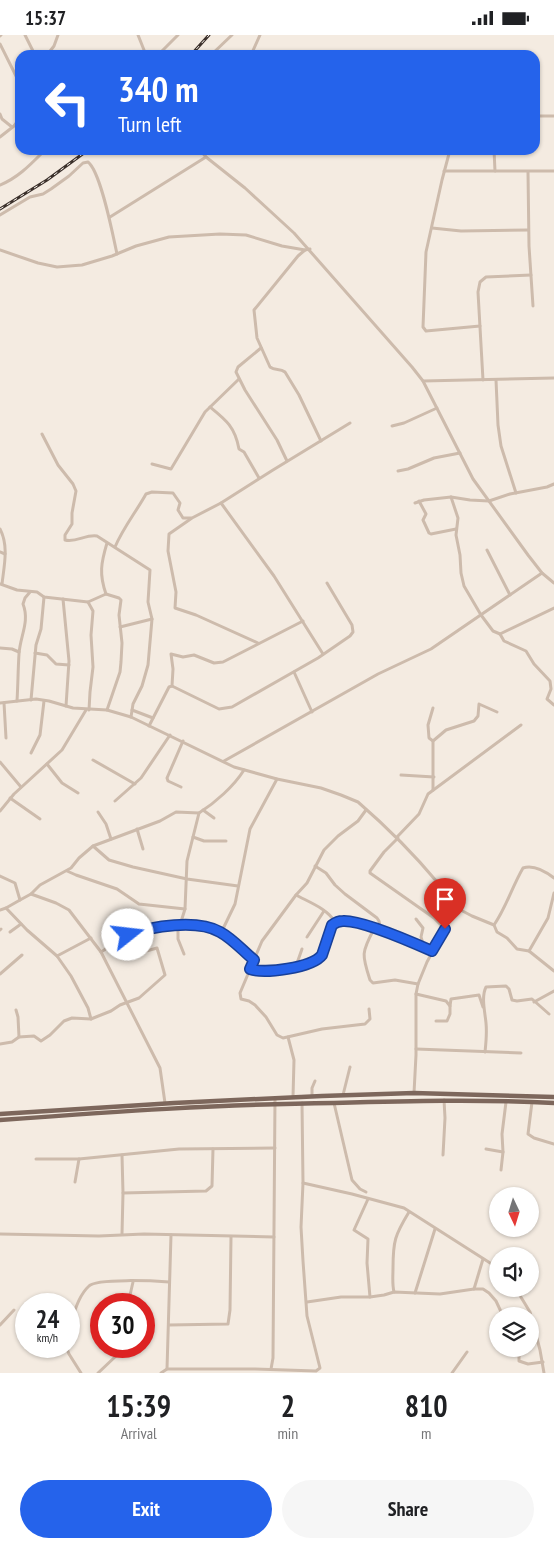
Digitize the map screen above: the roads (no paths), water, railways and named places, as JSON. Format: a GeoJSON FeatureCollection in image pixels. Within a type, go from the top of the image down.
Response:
{"type":"FeatureCollection","features":[{"type":"Feature","properties":{"kind":"main road"},"geometry":{"type":"LineString","coordinates":[[0,1120],[275,1101],[293,1097],[312,1096],[414,1093],[554,1097]]}},
{"type":"Feature","properties":{"kind":"main road"},"geometry":{"type":"LineString","coordinates":[[0,1114],[166,1103],[275,1101],[302,1103],[444,1101],[554,1103]]}},
{"type":"Feature","properties":{"kind":"street"},"geometry":{"type":"LineString","coordinates":[[26,35],[33,50]]}},
{"type":"Feature","properties":{"kind":"street"},"geometry":{"type":"LineString","coordinates":[[51,50],[58,35]]}},
{"type":"Feature","properties":{"kind":"street"},"geometry":{"type":"LineString","coordinates":[[138,35],[144,50]]}},
{"type":"Feature","properties":{"kind":"street"},"geometry":{"type":"LineString","coordinates":[[163,50],[178,35]]}},
{"type":"Feature","properties":{"kind":"street"},"geometry":{"type":"LineString","coordinates":[[216,50],[232,35]]}},
{"type":"Feature","properties":{"kind":"street"},"geometry":{"type":"LineString","coordinates":[[253,50],[260,35]]}},
{"type":"Feature","properties":{"kind":"street"},"geometry":{"type":"LineString","coordinates":[[0,44],[15,74]]}},
{"type":"Feature","properties":{"kind":"street"},"geometry":{"type":"LineString","coordinates":[[0,114],[2,119],[12,127]]}},
{"type":"Feature","properties":{"kind":"street"},"geometry":{"type":"LineString","coordinates":[[540,116],[554,116]]}},
{"type":"Feature","properties":{"kind":"street"},"geometry":{"type":"LineString","coordinates":[[0,137],[15,123]]}},
{"type":"Feature","properties":{"kind":"street"},"geometry":{"type":"LineString","coordinates":[[0,185],[9,182],[40,155]]}},
{"type":"Feature","properties":{"kind":"street"},"geometry":{"type":"LineString","coordinates":[[449,155],[426,252],[423,327],[426,331],[480,326]]}},
{"type":"Feature","properties":{"kind":"street"},"geometry":{"type":"LineString","coordinates":[[494,155],[495,171]]}},
{"type":"Feature","properties":{"kind":"street"},"geometry":{"type":"LineString","coordinates":[[110,217],[206,157],[252,194],[310,249],[423,381],[473,479],[542,573],[554,583]]}},
{"type":"Feature","properties":{"kind":"street"},"geometry":{"type":"LineString","coordinates":[[0,215],[30,197],[43,194],[88,161],[93,166],[110,217],[117,254]]}},
{"type":"Feature","properties":{"kind":"street"},"geometry":{"type":"LineString","coordinates":[[444,171],[554,171]]}},
{"type":"Feature","properties":{"kind":"street"},"geometry":{"type":"LineString","coordinates":[[528,172],[528,231],[533,306]]}},
{"type":"Feature","properties":{"kind":"street"},"geometry":{"type":"LineString","coordinates":[[432,228],[461,231],[528,231]]}},
{"type":"Feature","properties":{"kind":"street"},"geometry":{"type":"LineString","coordinates":[[0,250],[38,263],[57,267],[82,265],[136,246],[169,237],[220,234],[246,235],[282,246],[305,250],[310,249]]}},
{"type":"Feature","properties":{"kind":"street"},"geometry":{"type":"LineString","coordinates":[[305,250],[255,307],[254,319],[257,338],[270,367],[282,370],[300,395],[321,441]]}},
{"type":"Feature","properties":{"kind":"street"},"geometry":{"type":"LineString","coordinates":[[483,380],[478,292],[480,282],[482,279],[491,277],[531,275]]}},
{"type":"Feature","properties":{"kind":"street"},"geometry":{"type":"LineString","coordinates":[[261,348],[237,369],[239,379],[277,440],[287,461]]}},
{"type":"Feature","properties":{"kind":"street"},"geometry":{"type":"LineString","coordinates":[[423,381],[554,378]]}},
{"type":"Feature","properties":{"kind":"street"},"geometry":{"type":"LineString","coordinates":[[152,464],[171,469],[209,407],[239,379]]}},
{"type":"Feature","properties":{"kind":"street"},"geometry":{"type":"LineString","coordinates":[[496,380],[501,446],[516,493]]}},
{"type":"Feature","properties":{"kind":"street"},"geometry":{"type":"LineString","coordinates":[[209,407],[231,425],[237,437],[239,449],[244,452],[259,478]]}},
{"type":"Feature","properties":{"kind":"street"},"geometry":{"type":"LineString","coordinates":[[392,426],[404,423],[437,408]]}},
{"type":"Feature","properties":{"kind":"street"},"geometry":{"type":"LineString","coordinates":[[258,643],[196,615],[175,608],[176,591],[168,551],[169,533],[350,423]]}},
{"type":"Feature","properties":{"kind":"street"},"geometry":{"type":"LineString","coordinates":[[42,434],[58,465],[73,484],[76,491],[72,524],[65,535],[65,540],[73,541],[93,535],[150,570],[148,602],[152,619],[148,665],[142,686],[133,704],[131,717]]}},
{"type":"Feature","properties":{"kind":"street"},"geometry":{"type":"LineString","coordinates":[[398,471],[408,469],[434,458],[460,453]]}},
{"type":"Feature","properties":{"kind":"street"},"geometry":{"type":"LineString","coordinates":[[456,529],[429,533],[423,521],[426,514],[417,502],[451,497],[489,501],[554,484]]}},
{"type":"Feature","properties":{"kind":"street"},"geometry":{"type":"LineString","coordinates":[[115,547],[122,531],[128,525],[146,494],[152,492],[173,493],[180,503],[178,510],[183,518],[192,518]]}},
{"type":"Feature","properties":{"kind":"street"},"geometry":{"type":"LineString","coordinates":[[451,497],[458,518],[456,529],[462,580],[481,615],[493,631],[500,634],[504,641],[526,651],[534,664],[550,681],[551,689],[548,699],[554,705]]}},
{"type":"Feature","properties":{"kind":"street"},"geometry":{"type":"LineString","coordinates":[[221,503],[274,576],[323,654]]}},
{"type":"Feature","properties":{"kind":"street"},"geometry":{"type":"LineString","coordinates":[[0,529],[5,541],[1,584],[16,590],[37,592],[44,597],[88,602],[106,595],[121,600],[119,615],[122,643],[120,671],[107,710]]}},
{"type":"Feature","properties":{"kind":"street"},"geometry":{"type":"LineString","coordinates":[[106,595],[101,581],[101,570],[107,543]]}},
{"type":"Feature","properties":{"kind":"street"},"geometry":{"type":"LineString","coordinates":[[487,550],[510,595]]}},
{"type":"Feature","properties":{"kind":"street"},"geometry":{"type":"LineString","coordinates":[[0,553],[5,554]]}},
{"type":"Feature","properties":{"kind":"street"},"geometry":{"type":"LineString","coordinates":[[224,761],[378,674],[431,649],[542,573]]}},
{"type":"Feature","properties":{"kind":"street"},"geometry":{"type":"LineString","coordinates":[[172,686],[219,709],[226,709],[294,672],[346,639],[353,632],[352,625],[327,583]]}},
{"type":"Feature","properties":{"kind":"street"},"geometry":{"type":"LineString","coordinates":[[17,701],[19,652],[26,625],[23,604],[31,591]]}},
{"type":"Feature","properties":{"kind":"street"},"geometry":{"type":"LineString","coordinates":[[31,700],[44,597]]}},
{"type":"Feature","properties":{"kind":"street"},"geometry":{"type":"LineString","coordinates":[[63,599],[69,665],[66,706]]}},
{"type":"Feature","properties":{"kind":"street"},"geometry":{"type":"LineString","coordinates":[[0,811],[21,787],[62,750],[88,710],[93,673],[91,635],[93,611],[88,602]]}},
{"type":"Feature","properties":{"kind":"street"},"geometry":{"type":"LineString","coordinates":[[500,634],[554,608]]}},
{"type":"Feature","properties":{"kind":"street"},"geometry":{"type":"LineString","coordinates":[[120,627],[152,619]]}},
{"type":"Feature","properties":{"kind":"street"},"geometry":{"type":"LineString","coordinates":[[149,726],[169,687],[172,686],[173,669],[171,654],[184,657],[194,655],[214,663],[223,662],[304,621]]}},
{"type":"Feature","properties":{"kind":"street"},"geometry":{"type":"LineString","coordinates":[[0,648],[19,652]]}},
{"type":"Feature","properties":{"kind":"street"},"geometry":{"type":"LineString","coordinates":[[36,653],[47,655],[56,663],[69,665]]}},
{"type":"Feature","properties":{"kind":"street"},"geometry":{"type":"LineString","coordinates":[[294,672],[312,712]]}},
{"type":"Feature","properties":{"kind":"street"},"geometry":{"type":"LineString","coordinates":[[6,738],[2,703],[31,700],[88,710],[107,710],[131,717],[244,770],[320,789],[358,802],[416,855],[455,907],[494,925],[498,932],[508,938],[517,949],[528,951],[554,971]]}},
{"type":"Feature","properties":{"kind":"street"},"geometry":{"type":"LineString","coordinates":[[32,753],[40,735],[44,701]]}},
{"type":"Feature","properties":{"kind":"street"},"geometry":{"type":"LineString","coordinates":[[433,741],[446,730],[474,721],[478,716],[479,704],[497,712]]}},
{"type":"Feature","properties":{"kind":"street"},"geometry":{"type":"LineString","coordinates":[[433,707],[427,731],[429,738],[433,741],[433,790]]}},
{"type":"Feature","properties":{"kind":"street"},"geometry":{"type":"LineString","coordinates":[[132,711],[153,718]]}},
{"type":"Feature","properties":{"kind":"street"},"geometry":{"type":"LineString","coordinates":[[445,929],[434,918],[370,873],[370,871],[419,813],[426,797],[433,790],[521,725]]}},
{"type":"Feature","properties":{"kind":"street"},"geometry":{"type":"LineString","coordinates":[[115,801],[141,778],[170,735]]}},
{"type":"Feature","properties":{"kind":"street"},"geometry":{"type":"LineString","coordinates":[[181,787],[168,781],[167,778],[183,741]]}},
{"type":"Feature","properties":{"kind":"street"},"geometry":{"type":"LineString","coordinates":[[93,760],[134,783]]}},
{"type":"Feature","properties":{"kind":"street"},"geometry":{"type":"LineString","coordinates":[[0,762],[21,787]]}},
{"type":"Feature","properties":{"kind":"street"},"geometry":{"type":"LineString","coordinates":[[47,764],[62,783],[78,793]]}},
{"type":"Feature","properties":{"kind":"street"},"geometry":{"type":"LineString","coordinates":[[0,910],[67,871],[93,846],[176,812],[199,813],[239,777],[244,770]]}},
{"type":"Feature","properties":{"kind":"street"},"geometry":{"type":"LineString","coordinates":[[401,775],[434,777]]}},
{"type":"Feature","properties":{"kind":"street"},"geometry":{"type":"LineString","coordinates":[[221,933],[235,904],[250,829],[276,779]]}},
{"type":"Feature","properties":{"kind":"street"},"geometry":{"type":"LineString","coordinates":[[10,798],[40,819]]}},
{"type":"Feature","properties":{"kind":"street"},"geometry":{"type":"LineString","coordinates":[[203,810],[214,818]]}},
{"type":"Feature","properties":{"kind":"street"},"geometry":{"type":"LineString","coordinates":[[366,810],[358,821],[324,849],[307,883],[262,941],[240,993],[241,999],[256,1005],[277,1035],[283,1038],[322,1029],[365,1023],[370,1019],[369,1009]]}},
{"type":"Feature","properties":{"kind":"street"},"geometry":{"type":"LineString","coordinates":[[98,812],[106,824],[111,839]]}},
{"type":"Feature","properties":{"kind":"street"},"geometry":{"type":"LineString","coordinates":[[184,954],[178,939],[179,926],[185,909],[187,861],[199,813]]}},
{"type":"Feature","properties":{"kind":"street"},"geometry":{"type":"LineString","coordinates":[[137,829],[143,849]]}},
{"type":"Feature","properties":{"kind":"street"},"geometry":{"type":"LineString","coordinates":[[194,837],[204,841],[226,841]]}},
{"type":"Feature","properties":{"kind":"street"},"geometry":{"type":"LineString","coordinates":[[93,846],[109,860],[187,879],[238,886]]}},
{"type":"Feature","properties":{"kind":"street"},"geometry":{"type":"LineString","coordinates":[[315,866],[326,873],[345,894],[377,918],[382,931]]}},
{"type":"Feature","properties":{"kind":"street"},"geometry":{"type":"LineString","coordinates":[[494,925],[523,868],[543,869],[554,878]]}},
{"type":"Feature","properties":{"kind":"street"},"geometry":{"type":"LineString","coordinates":[[67,871],[117,889],[139,904],[185,909]]}},
{"type":"Feature","properties":{"kind":"street"},"geometry":{"type":"LineString","coordinates":[[0,876],[15,883],[20,900]]}},
{"type":"Feature","properties":{"kind":"street"},"geometry":{"type":"LineString","coordinates":[[528,951],[548,918],[554,893]]}},
{"type":"Feature","properties":{"kind":"street"},"geometry":{"type":"LineString","coordinates":[[30,894],[66,907],[92,938],[160,1068],[166,1103]]}},
{"type":"Feature","properties":{"kind":"street"},"geometry":{"type":"LineString","coordinates":[[296,895],[333,917],[335,922]]}},
{"type":"Feature","properties":{"kind":"street"},"geometry":{"type":"LineString","coordinates":[[414,1093],[416,995],[418,984],[432,951],[453,915],[455,907]]}},
{"type":"Feature","properties":{"kind":"street"},"geometry":{"type":"LineString","coordinates":[[6,908],[56,956],[71,976],[88,1008],[91,1019]]}},
{"type":"Feature","properties":{"kind":"street"},"geometry":{"type":"LineString","coordinates":[[307,937],[324,911]]}},
{"type":"Feature","properties":{"kind":"street"},"geometry":{"type":"LineString","coordinates":[[113,917],[128,935]]}},
{"type":"Feature","properties":{"kind":"street"},"geometry":{"type":"LineString","coordinates":[[416,919],[423,928],[421,941],[424,947]]}},
{"type":"Feature","properties":{"kind":"street"},"geometry":{"type":"LineString","coordinates":[[250,969],[265,971],[296,967],[319,959],[330,928],[335,922],[344,921],[350,921],[382,931],[432,951]]}},
{"type":"Feature","properties":{"kind":"street"},"geometry":{"type":"LineString","coordinates":[[10,933],[21,924]]}},
{"type":"Feature","properties":{"kind":"street"},"geometry":{"type":"LineString","coordinates":[[101,952],[128,935],[153,927],[200,927],[221,933],[254,960]]}},
{"type":"Feature","properties":{"kind":"street"},"geometry":{"type":"LineString","coordinates":[[374,929],[366,944],[363,956],[370,981],[377,983],[395,980],[418,984]]}},
{"type":"Feature","properties":{"kind":"street"},"geometry":{"type":"LineString","coordinates":[[56,956],[92,938]]}},
{"type":"Feature","properties":{"kind":"street"},"geometry":{"type":"LineString","coordinates":[[0,1044],[12,1042],[19,1037],[34,1036],[41,1041],[68,1019],[91,1019],[139,998],[166,974],[157,948],[125,957]]}},
{"type":"Feature","properties":{"kind":"street"},"geometry":{"type":"LineString","coordinates":[[296,967],[302,949]]}},
{"type":"Feature","properties":{"kind":"street"},"geometry":{"type":"LineString","coordinates":[[0,974],[22,955]]}},
{"type":"Feature","properties":{"kind":"street"},"geometry":{"type":"LineString","coordinates":[[485,1052],[484,992],[486,987],[506,986],[514,1001],[532,999],[549,1014]]}},
{"type":"Feature","properties":{"kind":"street"},"geometry":{"type":"LineString","coordinates":[[534,1002],[554,991]]}},
{"type":"Feature","properties":{"kind":"street"},"geometry":{"type":"LineString","coordinates":[[416,995],[446,1001],[450,1006]]}},
{"type":"Feature","properties":{"kind":"street"},"geometry":{"type":"LineString","coordinates":[[436,1021],[447,1021],[450,1014],[451,999],[478,995],[484,1010]]}},
{"type":"Feature","properties":{"kind":"street"},"geometry":{"type":"LineString","coordinates":[[16,1010],[19,1037]]}},
{"type":"Feature","properties":{"kind":"street"},"geometry":{"type":"LineString","coordinates":[[288,1037],[294,1060],[293,1097]]}},
{"type":"Feature","properties":{"kind":"street"},"geometry":{"type":"LineString","coordinates":[[416,1049],[521,1053]]}},
{"type":"Feature","properties":{"kind":"street"},"geometry":{"type":"LineString","coordinates":[[343,1095],[350,1067]]}},
{"type":"Feature","properties":{"kind":"street"},"geometry":{"type":"LineString","coordinates":[[312,1096],[312,1088],[315,1081]]}},
{"type":"Feature","properties":{"kind":"street"},"geometry":{"type":"LineString","coordinates":[[271,1369],[273,1358],[275,1101]]}},
{"type":"Feature","properties":{"kind":"street"},"geometry":{"type":"LineString","coordinates":[[443,1155],[444,1101]]}},
{"type":"Feature","properties":{"kind":"street"},"geometry":{"type":"LineString","coordinates":[[501,1170],[502,1134],[506,1102]]}},
{"type":"Feature","properties":{"kind":"street"},"geometry":{"type":"LineString","coordinates":[[532,1102],[528,1134],[534,1138],[554,1144]]}},
{"type":"Feature","properties":{"kind":"street"},"geometry":{"type":"LineString","coordinates":[[161,1373],[167,1369],[316,1371],[320,1369],[307,1316],[301,1227],[303,1183],[302,1103]]}},
{"type":"Feature","properties":{"kind":"street"},"geometry":{"type":"LineString","coordinates":[[334,1103],[352,1180],[360,1189],[366,1192]]}},
{"type":"Feature","properties":{"kind":"street"},"geometry":{"type":"LineString","coordinates":[[36,1159],[80,1159],[169,1149],[275,1148]]}},
{"type":"Feature","properties":{"kind":"street"},"geometry":{"type":"LineString","coordinates":[[123,1193],[206,1191],[212,1186],[213,1149]]}},
{"type":"Feature","properties":{"kind":"street"},"geometry":{"type":"LineString","coordinates":[[486,1149],[503,1152]]}},
{"type":"Feature","properties":{"kind":"street"},"geometry":{"type":"LineString","coordinates":[[122,1155],[122,1234]]}},
{"type":"Feature","properties":{"kind":"street"},"geometry":{"type":"LineString","coordinates":[[76,1181],[80,1159]]}},
{"type":"Feature","properties":{"kind":"street"},"geometry":{"type":"LineString","coordinates":[[303,1183],[352,1193],[404,1208],[489,1262]]}},
{"type":"Feature","properties":{"kind":"street"},"geometry":{"type":"LineString","coordinates":[[368,1199],[354,1230],[368,1239],[367,1263],[370,1297]]}},
{"type":"Feature","properties":{"kind":"street"},"geometry":{"type":"LineString","coordinates":[[394,1292],[392,1285],[392,1250],[399,1229],[409,1212]]}},
{"type":"Feature","properties":{"kind":"street"},"geometry":{"type":"LineString","coordinates":[[415,1293],[435,1229]]}},
{"type":"Feature","properties":{"kind":"street"},"geometry":{"type":"LineString","coordinates":[[0,1234],[274,1237]]}},
{"type":"Feature","properties":{"kind":"street"},"geometry":{"type":"LineString","coordinates":[[167,1369],[171,1235]]}},
{"type":"Feature","properties":{"kind":"street"},"geometry":{"type":"LineString","coordinates":[[169,1325],[228,1325],[231,1237]]}},
{"type":"Feature","properties":{"kind":"street"},"geometry":{"type":"LineString","coordinates":[[474,1289],[483,1259]]}},
{"type":"Feature","properties":{"kind":"street"},"geometry":{"type":"LineString","coordinates":[[80,1298],[90,1285],[96,1282],[169,1282]]}},
{"type":"Feature","properties":{"kind":"street"},"geometry":{"type":"LineString","coordinates":[[130,1293],[133,1282]]}},
{"type":"Feature","properties":{"kind":"street"},"geometry":{"type":"LineString","coordinates":[[307,1302],[341,1297],[370,1297],[394,1292],[440,1294],[483,1289],[489,1293],[499,1307]]}},
{"type":"Feature","properties":{"kind":"street"},"geometry":{"type":"LineString","coordinates":[[521,1297],[530,1312],[544,1373]]}},
{"type":"Feature","properties":{"kind":"street"},"geometry":{"type":"LineString","coordinates":[[0,1325],[14,1310]]}},
{"type":"Feature","properties":{"kind":"street"},"geometry":{"type":"LineString","coordinates":[[452,1373],[467,1352]]}},
{"type":"Feature","properties":{"kind":"street"},"geometry":{"type":"LineString","coordinates":[[519,1357],[519,1361],[528,1364],[542,1362]]}},
{"type":"Feature","properties":{"kind":"street"},"geometry":{"type":"LineString","coordinates":[[72,1358],[81,1373]]}},
{"type":"Feature","properties":{"kind":"street"},"geometry":{"type":"LineString","coordinates":[[98,1373],[113,1358]]}},
{"type":"Feature","properties":{"kind":"railway"},"geometry":{"type":"LineString","coordinates":[[196,50],[209,35]]}},
{"type":"Feature","properties":{"kind":"railway"},"geometry":{"type":"LineString","coordinates":[[0,209],[47,180],[81,155]]}}]}
